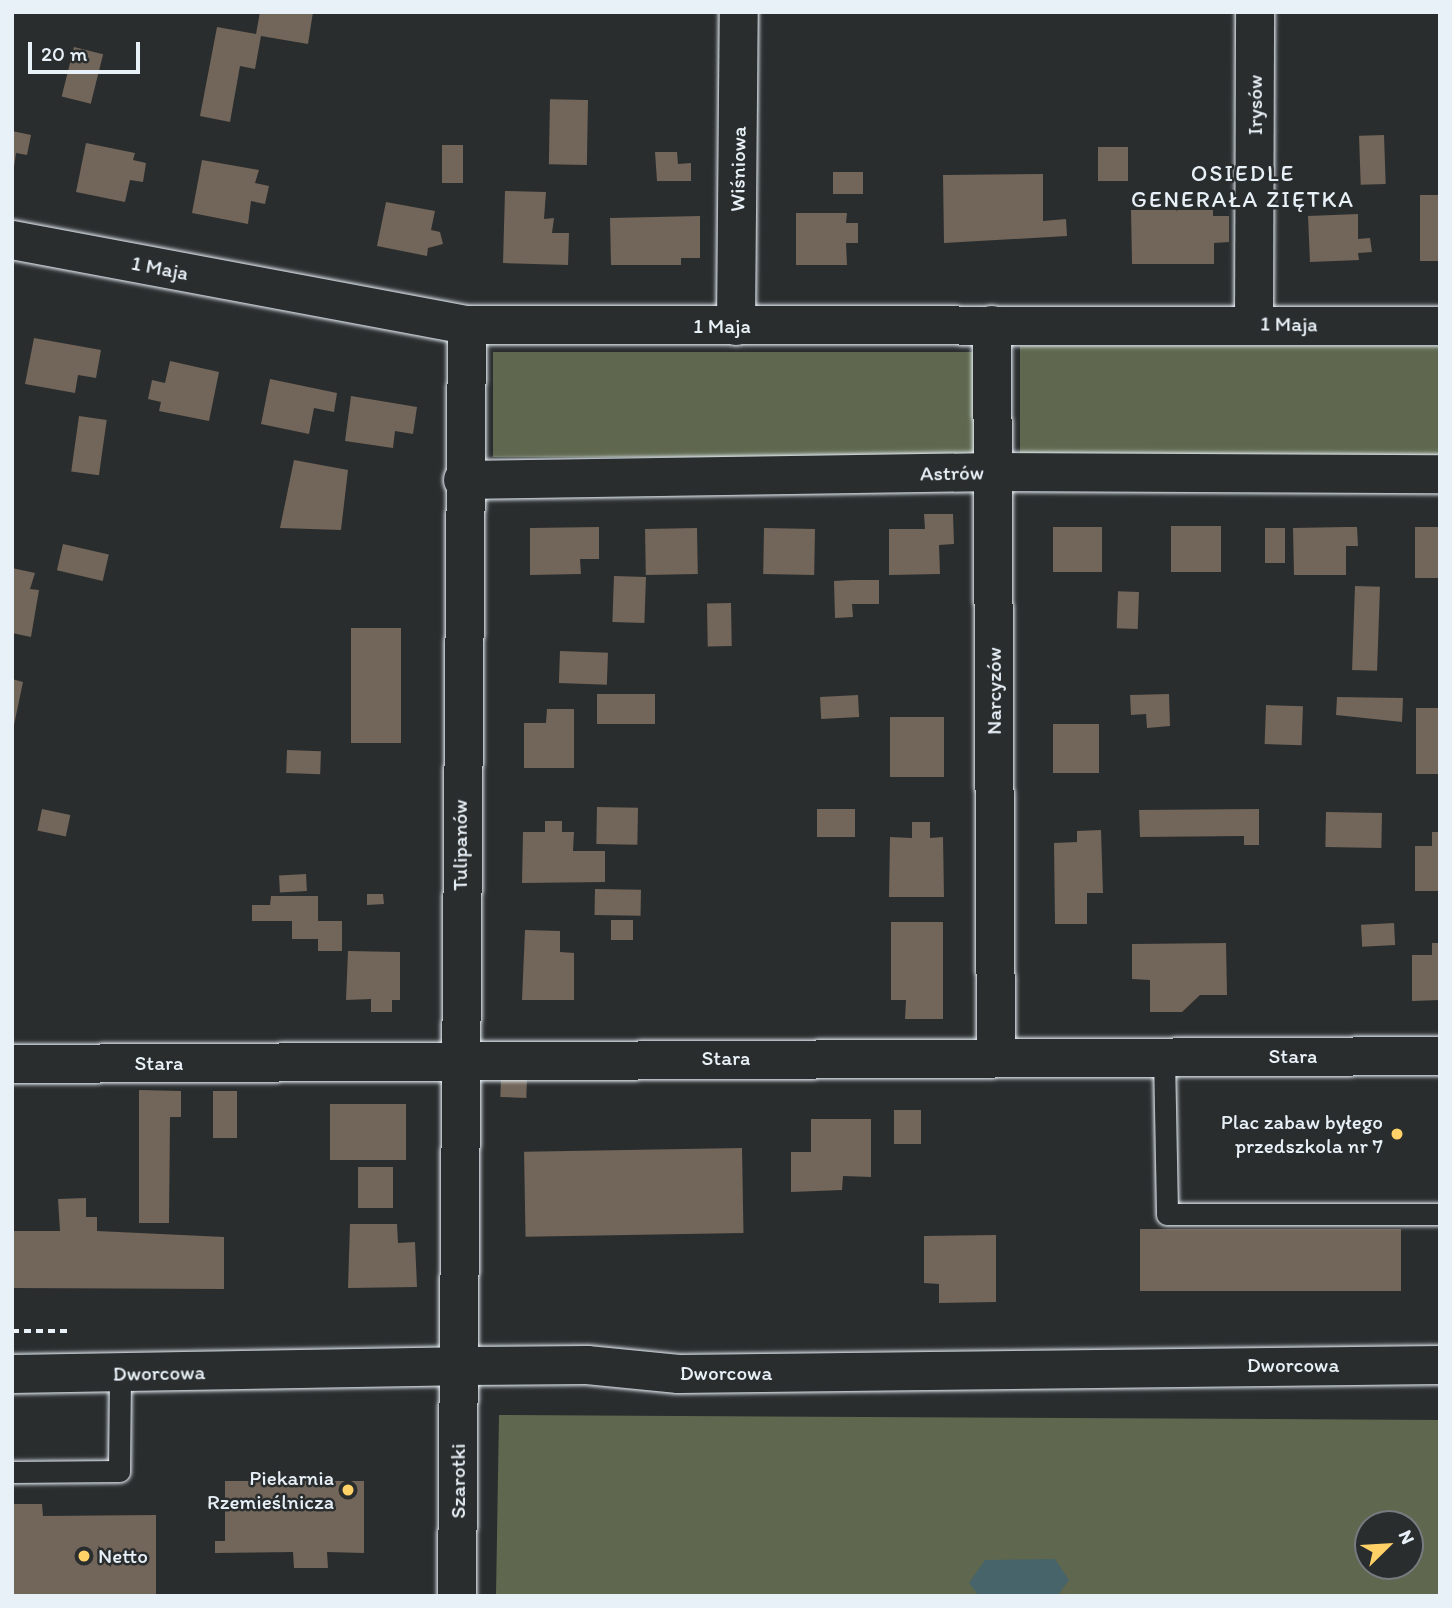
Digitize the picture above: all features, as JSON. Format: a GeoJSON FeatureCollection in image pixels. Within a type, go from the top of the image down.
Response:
{"type":"FeatureCollection","features":[{"type":"Feature","properties":{"kind":"street","name":"Wiśniowa"},"geometry":{"type":"LineString","coordinates":[[736,326],[739,12]]}},
{"type":"Feature","properties":{"kind":"street","name":"Irysów"},"geometry":{"type":"LineString","coordinates":[[1255,12],[1255,323]]}},
{"type":"Feature","properties":{"kind":"street","name":"1 Maja"},"geometry":{"type":"LineString","coordinates":[[12,240],[467,325],[1255,323],[1440,326]]}},
{"type":"Feature","properties":{"kind":"street","name":"Tulipanów"},"geometry":{"type":"LineString","coordinates":[[458,1366],[463,480],[467,325]]}},
{"type":"Feature","properties":{"kind":"street","name":"Narcyzów"},"geometry":{"type":"LineString","coordinates":[[992,325],[996,1056]]}},
{"type":"Feature","properties":{"kind":"street","name":"Astrów"},"geometry":{"type":"LineString","coordinates":[[463,480],[993,472],[1440,474]]}},
{"type":"Feature","properties":{"kind":"street","name":"Stara"},"geometry":{"type":"LineString","coordinates":[[12,1064],[996,1056],[1440,1056]]}},
{"type":"Feature","properties":{"kind":"street","name":"Dworcowa"},"geometry":{"type":"LineString","coordinates":[[12,1374],[458,1366],[705,1374],[1440,1365]]}},
{"type":"Feature","properties":{"kind":"street","name":"Szarotki"},"geometry":{"type":"LineString","coordinates":[[457,1596],[458,1366]]}},
{"type":"Feature","properties":{"kind":"lane"},"geometry":{"type":"LineString","coordinates":[[1164,1056],[1167,1214],[1440,1214]]}},
{"type":"Feature","properties":{"kind":"lane"},"geometry":{"type":"LineString","coordinates":[[12,1472],[118,1471],[120,1374]]}},
{"type":"Feature","properties":{"kind":"path"},"geometry":{"type":"LineString","coordinates":[[12,1331],[79,1331]]}},
{"type":"Feature","properties":{"kind":"green space"},"geometry":{"type":"Polygon","coordinates":[[[1020,346],[1440,346],[1440,455],[1020,455],[1020,346]]]}},
{"type":"Feature","properties":{"kind":"green space"},"geometry":{"type":"Polygon","coordinates":[[[493,352],[975,352],[975,457],[493,457],[493,352]]]}},
{"type":"Feature","properties":{"kind":"green space"},"geometry":{"type":"Polygon","coordinates":[[[499,1415],[1440,1420],[1440,1596],[496,1596],[499,1415]]]}},
{"type":"Feature","properties":{"kind":"water"},"geometry":{"type":"Polygon","coordinates":[[[1055,1559],[1069,1580],[1057,1596],[979,1596],[969,1583],[985,1560],[1055,1559]]]}},
{"type":"Feature","properties":{"kind":"building"},"geometry":{"type":"Polygon","coordinates":[[[260,12],[313,12],[308,44],[261,36],[255,69],[240,66],[230,122],[200,116],[217,27],[256,34],[260,12]]]}},
{"type":"Feature","properties":{"kind":"building"},"geometry":{"type":"Polygon","coordinates":[[[74,47],[103,54],[91,104],[62,96],[74,47]]]}},
{"type":"Feature","properties":{"kind":"building"},"geometry":{"type":"Polygon","coordinates":[[[550,99],[588,100],[587,165],[549,164],[550,99]]]}},
{"type":"Feature","properties":{"kind":"building"},"geometry":{"type":"Polygon","coordinates":[[[12,131],[31,135],[27,155],[16,153],[14,167],[12,131]]]}},
{"type":"Feature","properties":{"kind":"building"},"geometry":{"type":"Polygon","coordinates":[[[1384,135],[1386,184],[1361,185],[1359,136],[1384,135]]]}},
{"type":"Feature","properties":{"kind":"building"},"geometry":{"type":"Polygon","coordinates":[[[86,143],[135,153],[133,160],[146,163],[143,182],[130,180],[125,202],[76,192],[86,143]]]}},
{"type":"Feature","properties":{"kind":"building"},"geometry":{"type":"Polygon","coordinates":[[[442,145],[463,145],[463,183],[442,183],[442,145]]]}},
{"type":"Feature","properties":{"kind":"building"},"geometry":{"type":"Polygon","coordinates":[[[1098,147],[1128,147],[1128,181],[1098,181],[1098,147]]]}},
{"type":"Feature","properties":{"kind":"building"},"geometry":{"type":"Polygon","coordinates":[[[655,152],[677,152],[678,164],[691,163],[691,181],[657,181],[655,152]]]}},
{"type":"Feature","properties":{"kind":"building"},"geometry":{"type":"Polygon","coordinates":[[[202,160],[259,170],[255,183],[269,186],[265,204],[251,201],[248,224],[192,213],[202,160]]]}},
{"type":"Feature","properties":{"kind":"building"},"geometry":{"type":"Polygon","coordinates":[[[833,172],[863,172],[863,194],[833,194],[833,172]]]}},
{"type":"Feature","properties":{"kind":"building"},"geometry":{"type":"Polygon","coordinates":[[[1043,174],[1043,221],[1066,219],[1067,236],[944,243],[943,175],[1043,174]]]}},
{"type":"Feature","properties":{"kind":"building"},"geometry":{"type":"Polygon","coordinates":[[[505,191],[546,192],[544,219],[554,218],[552,233],[569,233],[568,265],[503,263],[505,191]]]}},
{"type":"Feature","properties":{"kind":"building"},"geometry":{"type":"Polygon","coordinates":[[[1420,195],[1440,195],[1440,261],[1420,261],[1420,195]]]}},
{"type":"Feature","properties":{"kind":"building"},"geometry":{"type":"Polygon","coordinates":[[[386,202],[435,211],[431,230],[440,232],[443,244],[428,248],[427,256],[377,246],[386,202]]]}},
{"type":"Feature","properties":{"kind":"building"},"geometry":{"type":"Polygon","coordinates":[[[1131,210],[1213,210],[1213,216],[1229,216],[1229,242],[1214,243],[1214,264],[1132,264],[1131,210]]]}},
{"type":"Feature","properties":{"kind":"building"},"geometry":{"type":"Polygon","coordinates":[[[796,213],[847,213],[846,223],[858,223],[858,243],[846,243],[847,265],[796,265],[796,213]]]}},
{"type":"Feature","properties":{"kind":"building"},"geometry":{"type":"Polygon","coordinates":[[[1358,214],[1358,239],[1370,238],[1372,252],[1358,253],[1359,260],[1310,262],[1308,216],[1358,214]]]}},
{"type":"Feature","properties":{"kind":"building"},"geometry":{"type":"Polygon","coordinates":[[[700,216],[700,258],[681,258],[681,265],[611,265],[610,218],[700,216]]]}},
{"type":"Feature","properties":{"kind":"building"},"geometry":{"type":"Polygon","coordinates":[[[34,338],[101,350],[96,378],[78,375],[75,393],[25,384],[34,338]]]}},
{"type":"Feature","properties":{"kind":"building"},"geometry":{"type":"Polygon","coordinates":[[[170,361],[219,372],[209,421],[159,411],[161,402],[148,399],[152,380],[165,383],[170,361]]]}},
{"type":"Feature","properties":{"kind":"building"},"geometry":{"type":"Polygon","coordinates":[[[270,379],[337,393],[334,412],[314,408],[309,434],[261,424],[270,379]]]}},
{"type":"Feature","properties":{"kind":"building"},"geometry":{"type":"Polygon","coordinates":[[[351,396],[417,407],[413,434],[395,431],[393,448],[345,441],[351,396]]]}},
{"type":"Feature","properties":{"kind":"building"},"geometry":{"type":"Polygon","coordinates":[[[79,416],[107,420],[99,475],[71,471],[79,416]]]}},
{"type":"Feature","properties":{"kind":"building"},"geometry":{"type":"Polygon","coordinates":[[[294,460],[348,470],[341,530],[280,528],[294,460]]]}},
{"type":"Feature","properties":{"kind":"building"},"geometry":{"type":"Polygon","coordinates":[[[924,514],[953,514],[954,544],[939,545],[940,574],[889,575],[889,529],[925,529],[924,514]]]}},
{"type":"Feature","properties":{"kind":"building"},"geometry":{"type":"Polygon","coordinates":[[[1171,526],[1221,526],[1221,572],[1171,572],[1171,526]]]}},
{"type":"Feature","properties":{"kind":"building"},"geometry":{"type":"Polygon","coordinates":[[[599,527],[599,559],[580,559],[581,574],[530,575],[530,528],[599,527]]]}},
{"type":"Feature","properties":{"kind":"building"},"geometry":{"type":"Polygon","coordinates":[[[1053,527],[1102,527],[1102,572],[1053,572],[1053,527]]]}},
{"type":"Feature","properties":{"kind":"building"},"geometry":{"type":"Polygon","coordinates":[[[1357,527],[1358,546],[1346,546],[1346,575],[1294,575],[1293,528],[1357,527]]]}},
{"type":"Feature","properties":{"kind":"building"},"geometry":{"type":"Polygon","coordinates":[[[1415,527],[1440,527],[1440,578],[1415,578],[1415,527]]]}},
{"type":"Feature","properties":{"kind":"building"},"geometry":{"type":"Polygon","coordinates":[[[697,528],[698,574],[646,575],[645,529],[697,528]]]}},
{"type":"Feature","properties":{"kind":"building"},"geometry":{"type":"Polygon","coordinates":[[[764,528],[815,529],[814,575],[763,574],[764,528]]]}},
{"type":"Feature","properties":{"kind":"building"},"geometry":{"type":"Polygon","coordinates":[[[1265,528],[1285,528],[1285,563],[1265,563],[1265,528]]]}},
{"type":"Feature","properties":{"kind":"building"},"geometry":{"type":"Polygon","coordinates":[[[63,544],[109,555],[103,581],[57,570],[63,544]]]}},
{"type":"Feature","properties":{"kind":"building"},"geometry":{"type":"Polygon","coordinates":[[[12,568],[35,573],[30,589],[39,590],[31,637],[12,633],[12,568]]]}},
{"type":"Feature","properties":{"kind":"building"},"geometry":{"type":"Polygon","coordinates":[[[614,576],[646,577],[644,623],[612,622],[614,576]]]}},
{"type":"Feature","properties":{"kind":"building"},"geometry":{"type":"Polygon","coordinates":[[[879,580],[879,604],[852,604],[853,617],[835,618],[834,581],[879,580]]]}},
{"type":"Feature","properties":{"kind":"building"},"geometry":{"type":"Polygon","coordinates":[[[1355,586],[1380,587],[1377,671],[1352,670],[1355,586]]]}},
{"type":"Feature","properties":{"kind":"building"},"geometry":{"type":"Polygon","coordinates":[[[1118,591],[1139,592],[1138,629],[1117,628],[1118,591]]]}},
{"type":"Feature","properties":{"kind":"building"},"geometry":{"type":"Polygon","coordinates":[[[707,603],[731,603],[732,646],[708,646],[707,603]]]}},
{"type":"Feature","properties":{"kind":"building"},"geometry":{"type":"Polygon","coordinates":[[[351,628],[401,628],[401,743],[351,743],[351,628]]]}},
{"type":"Feature","properties":{"kind":"building"},"geometry":{"type":"Polygon","coordinates":[[[560,651],[608,653],[607,685],[559,683],[560,651]]]}},
{"type":"Feature","properties":{"kind":"building"},"geometry":{"type":"Polygon","coordinates":[[[12,679],[23,682],[14,725],[12,725],[12,679]]]}},
{"type":"Feature","properties":{"kind":"building"},"geometry":{"type":"Polygon","coordinates":[[[597,694],[655,694],[655,724],[597,724],[597,694]]]}},
{"type":"Feature","properties":{"kind":"building"},"geometry":{"type":"Polygon","coordinates":[[[1169,694],[1170,726],[1147,728],[1146,714],[1131,715],[1130,695],[1169,694]]]}},
{"type":"Feature","properties":{"kind":"building"},"geometry":{"type":"Polygon","coordinates":[[[858,695],[859,717],[821,719],[820,697],[858,695]]]}},
{"type":"Feature","properties":{"kind":"building"},"geometry":{"type":"Polygon","coordinates":[[[1337,697],[1403,698],[1402,722],[1336,715],[1337,697]]]}},
{"type":"Feature","properties":{"kind":"building"},"geometry":{"type":"Polygon","coordinates":[[[1266,705],[1303,706],[1302,745],[1265,744],[1266,705]]]}},
{"type":"Feature","properties":{"kind":"building"},"geometry":{"type":"Polygon","coordinates":[[[1416,708],[1440,708],[1440,774],[1416,774],[1416,708]]]}},
{"type":"Feature","properties":{"kind":"building"},"geometry":{"type":"Polygon","coordinates":[[[547,709],[574,709],[574,768],[524,768],[524,723],[546,723],[547,709]]]}},
{"type":"Feature","properties":{"kind":"building"},"geometry":{"type":"Polygon","coordinates":[[[890,717],[944,717],[944,777],[890,777],[890,717]]]}},
{"type":"Feature","properties":{"kind":"building"},"geometry":{"type":"Polygon","coordinates":[[[1053,724],[1099,724],[1099,773],[1053,773],[1053,724]]]}},
{"type":"Feature","properties":{"kind":"building"},"geometry":{"type":"Polygon","coordinates":[[[287,750],[321,751],[320,774],[286,773],[287,750]]]}},
{"type":"Feature","properties":{"kind":"building"},"geometry":{"type":"Polygon","coordinates":[[[597,807],[638,808],[637,845],[596,844],[597,807]]]}},
{"type":"Feature","properties":{"kind":"building"},"geometry":{"type":"Polygon","coordinates":[[[42,809],[70,815],[66,837],[37,831],[42,809]]]}},
{"type":"Feature","properties":{"kind":"building"},"geometry":{"type":"Polygon","coordinates":[[[817,809],[855,809],[855,837],[817,837],[817,809]]]}},
{"type":"Feature","properties":{"kind":"building"},"geometry":{"type":"Polygon","coordinates":[[[1259,809],[1259,845],[1244,845],[1244,836],[1140,837],[1139,810],[1259,809]]]}},
{"type":"Feature","properties":{"kind":"building"},"geometry":{"type":"Polygon","coordinates":[[[1326,812],[1382,813],[1381,848],[1325,847],[1326,812]]]}},
{"type":"Feature","properties":{"kind":"building"},"geometry":{"type":"Polygon","coordinates":[[[545,821],[562,821],[562,832],[574,832],[573,851],[605,851],[605,882],[522,883],[523,832],[545,832],[545,821]]]}},
{"type":"Feature","properties":{"kind":"building"},"geometry":{"type":"Polygon","coordinates":[[[912,822],[930,822],[930,838],[943,837],[944,897],[889,897],[890,837],[912,838],[912,822]]]}},
{"type":"Feature","properties":{"kind":"building"},"geometry":{"type":"Polygon","coordinates":[[[1101,830],[1103,893],[1087,893],[1087,924],[1055,924],[1054,843],[1077,842],[1077,831],[1101,830]]]}},
{"type":"Feature","properties":{"kind":"building"},"geometry":{"type":"Polygon","coordinates":[[[1432,832],[1440,832],[1440,891],[1415,891],[1415,846],[1432,846],[1432,832]]]}},
{"type":"Feature","properties":{"kind":"building"},"geometry":{"type":"Polygon","coordinates":[[[306,874],[307,891],[280,892],[279,875],[306,874]]]}},
{"type":"Feature","properties":{"kind":"building"},"geometry":{"type":"Polygon","coordinates":[[[595,889],[641,890],[641,916],[595,915],[595,889]]]}},
{"type":"Feature","properties":{"kind":"building"},"geometry":{"type":"Polygon","coordinates":[[[367,894],[383,894],[384,904],[367,905],[367,894]]]}},
{"type":"Feature","properties":{"kind":"building"},"geometry":{"type":"Polygon","coordinates":[[[271,896],[318,896],[318,921],[342,921],[342,951],[318,951],[318,939],[292,939],[292,921],[252,921],[252,905],[270,905],[271,896]]]}},
{"type":"Feature","properties":{"kind":"building"},"geometry":{"type":"Polygon","coordinates":[[[611,920],[633,920],[633,940],[611,940],[611,920]]]}},
{"type":"Feature","properties":{"kind":"building"},"geometry":{"type":"Polygon","coordinates":[[[891,922],[943,922],[943,1019],[905,1019],[906,1000],[891,1000],[891,922]]]}},
{"type":"Feature","properties":{"kind":"building"},"geometry":{"type":"Polygon","coordinates":[[[1394,923],[1395,945],[1362,947],[1361,925],[1394,923]]]}},
{"type":"Feature","properties":{"kind":"building"},"geometry":{"type":"Polygon","coordinates":[[[525,930],[560,931],[560,952],[574,953],[574,1000],[522,1000],[525,930]]]}},
{"type":"Feature","properties":{"kind":"building"},"geometry":{"type":"Polygon","coordinates":[[[1226,943],[1227,995],[1200,995],[1182,1012],[1150,1012],[1150,980],[1132,979],[1132,944],[1226,943]]]}},
{"type":"Feature","properties":{"kind":"building"},"geometry":{"type":"Polygon","coordinates":[[[1432,943],[1440,943],[1440,1000],[1412,1001],[1412,955],[1432,955],[1432,943]]]}},
{"type":"Feature","properties":{"kind":"building"},"geometry":{"type":"Polygon","coordinates":[[[348,951],[400,952],[400,1000],[392,1000],[392,1012],[371,1012],[371,999],[346,1000],[348,951]]]}},
{"type":"Feature","properties":{"kind":"building"},"geometry":{"type":"Polygon","coordinates":[[[501,1078],[527,1079],[526,1098],[500,1097],[501,1078]]]}},
{"type":"Feature","properties":{"kind":"building"},"geometry":{"type":"Polygon","coordinates":[[[139,1090],[181,1091],[181,1117],[170,1117],[169,1223],[139,1223],[139,1090]]]}},
{"type":"Feature","properties":{"kind":"building"},"geometry":{"type":"Polygon","coordinates":[[[213,1091],[237,1091],[237,1138],[213,1138],[213,1091]]]}},
{"type":"Feature","properties":{"kind":"building"},"geometry":{"type":"Polygon","coordinates":[[[330,1104],[406,1104],[406,1160],[330,1160],[330,1104]]]}},
{"type":"Feature","properties":{"kind":"building"},"geometry":{"type":"Polygon","coordinates":[[[894,1110],[921,1110],[921,1144],[894,1144],[894,1110]]]}},
{"type":"Feature","properties":{"kind":"building"},"geometry":{"type":"Polygon","coordinates":[[[811,1119],[871,1119],[871,1177],[843,1176],[842,1190],[791,1192],[791,1152],[811,1152],[811,1119]]]}},
{"type":"Feature","properties":{"kind":"building"},"geometry":{"type":"Polygon","coordinates":[[[742,1148],[743,1233],[526,1237],[524,1152],[742,1148]]]}},
{"type":"Feature","properties":{"kind":"building"},"geometry":{"type":"Polygon","coordinates":[[[358,1167],[393,1167],[393,1208],[358,1208],[358,1167]]]}},
{"type":"Feature","properties":{"kind":"building"},"geometry":{"type":"Polygon","coordinates":[[[86,1198],[86,1217],[97,1217],[97,1231],[224,1237],[224,1289],[12,1288],[12,1231],[60,1231],[58,1199],[86,1198]]]}},
{"type":"Feature","properties":{"kind":"building"},"geometry":{"type":"Polygon","coordinates":[[[350,1224],[397,1224],[398,1243],[415,1242],[417,1287],[348,1288],[350,1224]]]}},
{"type":"Feature","properties":{"kind":"building"},"geometry":{"type":"Polygon","coordinates":[[[1140,1229],[1401,1229],[1401,1291],[1140,1291],[1140,1229]]]}},
{"type":"Feature","properties":{"kind":"building"},"geometry":{"type":"Polygon","coordinates":[[[996,1235],[996,1302],[939,1303],[939,1284],[924,1283],[924,1236],[996,1235]]]}},
{"type":"Feature","properties":{"kind":"building"},"geometry":{"type":"Polygon","coordinates":[[[225,1481],[364,1481],[364,1553],[327,1552],[328,1568],[294,1568],[293,1552],[215,1553],[215,1541],[225,1541],[225,1481]]]}},
{"type":"Feature","properties":{"kind":"building","name":"Netto"},"geometry":{"type":"Polygon","coordinates":[[[12,1504],[42,1504],[43,1516],[156,1515],[156,1596],[12,1596],[12,1504]]]}},
{"type":"Feature","properties":{"kind":"place","name":"Plac zabaw byłego przedszkola nr 7"},"geometry":{"type":"Point","coordinates":[1397,1134]}},
{"type":"Feature","properties":{"kind":"place","name":"Piekarnia Rzemieślnicza"},"geometry":{"type":"Point","coordinates":[348,1490]}},
{"type":"Feature","properties":{"kind":"place","name":"Netto"},"geometry":{"type":"Point","coordinates":[84,1556]}},
{"type":"Feature","properties":{"kind":"district","name":"OSIEDLE GENERAŁA ZIĘTKA"},"geometry":{"type":"Point","coordinates":[1243,186]}}]}
